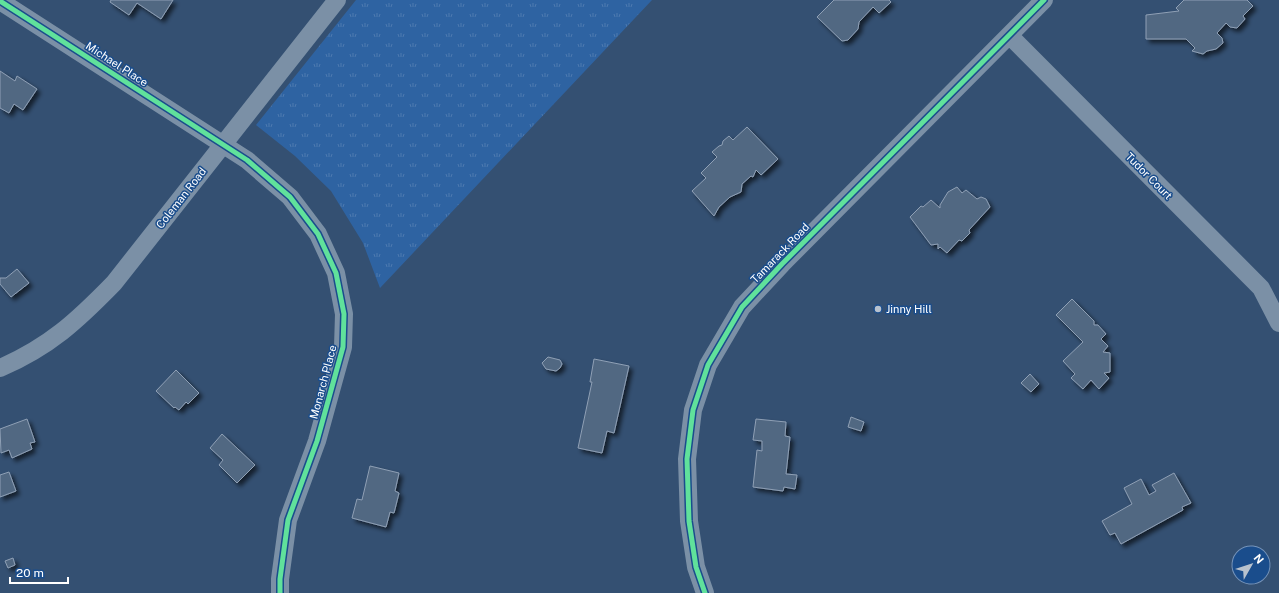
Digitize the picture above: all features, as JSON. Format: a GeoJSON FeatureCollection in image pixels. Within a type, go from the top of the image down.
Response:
{"type":"FeatureCollection","features":[{"type":"Feature","properties":{"kind":"street","name":"Coleman Road"},"geometry":{"type":"LineString","coordinates":[[0,368],[23,358],[49,342],[87,311],[114,282],[337,0]]}},
{"type":"Feature","properties":{"kind":"street","name":"Tamarack Road"},"geometry":{"type":"LineString","coordinates":[[705,593],[696,567],[689,521],[687,459],[693,410],[708,365],[742,307],[1044,0]]}},
{"type":"Feature","properties":{"kind":"street","name":"Michael Place"},"geometry":{"type":"LineString","coordinates":[[0,1],[223,144]]}},
{"type":"Feature","properties":{"kind":"street","name":"Tudor Court"},"geometry":{"type":"LineString","coordinates":[[1010,36],[1261,288],[1279,323]]}},
{"type":"Feature","properties":{"kind":"street","name":"Monarch Place"},"geometry":{"type":"LineString","coordinates":[[223,144],[247,160],[290,197],[318,234],[336,273],[344,314],[343,347],[317,442],[288,520],[280,579],[280,593]]}},
{"type":"Feature","properties":{"kind":"green space"},"geometry":{"type":"Polygon","coordinates":[[[356,0],[652,0],[380,288],[363,243],[331,191],[295,156],[256,125],[356,0]]]}},
{"type":"Feature","properties":{"kind":"building"},"geometry":{"type":"Polygon","coordinates":[[[111,0],[173,0],[161,19],[137,3],[129,15],[110,2],[111,0]]]}},
{"type":"Feature","properties":{"kind":"building"},"geometry":{"type":"Polygon","coordinates":[[[834,0],[889,0],[891,2],[879,13],[873,7],[859,22],[858,29],[848,40],[842,41],[817,17],[834,0]]]}},
{"type":"Feature","properties":{"kind":"building"},"geometry":{"type":"Polygon","coordinates":[[[1184,0],[1247,0],[1253,6],[1243,16],[1245,19],[1237,28],[1230,27],[1226,23],[1217,33],[1222,38],[1223,43],[1216,49],[1207,51],[1203,54],[1192,51],[1195,48],[1186,39],[1146,39],[1146,15],[1179,11],[1176,8],[1184,0]]]}},
{"type":"Feature","properties":{"kind":"building"},"geometry":{"type":"Polygon","coordinates":[[[0,71],[15,81],[17,76],[37,89],[23,110],[14,104],[9,113],[0,108],[0,71]]]}},
{"type":"Feature","properties":{"kind":"building"},"geometry":{"type":"Polygon","coordinates":[[[747,127],[778,159],[761,175],[756,170],[753,177],[751,176],[742,184],[741,192],[730,197],[719,207],[714,216],[692,191],[706,178],[701,173],[717,157],[712,152],[722,145],[723,141],[729,136],[733,140],[747,127]]]}},
{"type":"Feature","properties":{"kind":"building"},"geometry":{"type":"Polygon","coordinates":[[[957,187],[962,193],[966,190],[977,199],[981,197],[986,199],[990,207],[969,230],[970,233],[962,241],[959,240],[947,253],[940,247],[938,249],[938,244],[931,245],[910,217],[921,206],[923,207],[931,200],[940,208],[940,205],[948,192],[957,187]]]}},
{"type":"Feature","properties":{"kind":"building"},"geometry":{"type":"Polygon","coordinates":[[[17,269],[29,283],[11,297],[0,284],[0,278],[6,278],[17,269]]]}},
{"type":"Feature","properties":{"kind":"building"},"geometry":{"type":"Polygon","coordinates":[[[1072,299],[1094,321],[1094,325],[1098,325],[1106,334],[1101,339],[1108,346],[1103,352],[1110,353],[1110,372],[1104,373],[1109,378],[1099,389],[1091,380],[1083,389],[1071,378],[1075,374],[1063,361],[1083,342],[1056,315],[1072,299]]]}},
{"type":"Feature","properties":{"kind":"building"},"geometry":{"type":"Polygon","coordinates":[[[548,357],[560,360],[562,364],[560,368],[556,371],[546,369],[542,363],[548,357]]]}},
{"type":"Feature","properties":{"kind":"building"},"geometry":{"type":"Polygon","coordinates":[[[594,359],[629,366],[614,433],[607,431],[602,453],[578,448],[592,382],[590,382],[594,359]]]}},
{"type":"Feature","properties":{"kind":"building"},"geometry":{"type":"Polygon","coordinates":[[[176,370],[199,393],[188,404],[186,402],[179,410],[175,407],[174,408],[156,391],[176,370]]]}},
{"type":"Feature","properties":{"kind":"building"},"geometry":{"type":"Polygon","coordinates":[[[1030,374],[1039,384],[1031,392],[1021,383],[1030,374]]]}},
{"type":"Feature","properties":{"kind":"building"},"geometry":{"type":"Polygon","coordinates":[[[851,417],[864,422],[861,431],[848,427],[851,417]]]}},
{"type":"Feature","properties":{"kind":"building"},"geometry":{"type":"Polygon","coordinates":[[[27,419],[35,442],[30,443],[32,449],[12,458],[9,450],[1,453],[0,429],[27,419]]]}},
{"type":"Feature","properties":{"kind":"building"},"geometry":{"type":"Polygon","coordinates":[[[756,419],[786,422],[785,436],[790,437],[786,474],[797,475],[795,489],[784,487],[783,491],[753,487],[757,450],[762,451],[762,441],[753,440],[756,419]]]}},
{"type":"Feature","properties":{"kind":"building"},"geometry":{"type":"Polygon","coordinates":[[[222,434],[255,465],[237,483],[219,465],[223,460],[210,448],[222,434]]]}},
{"type":"Feature","properties":{"kind":"building"},"geometry":{"type":"Polygon","coordinates":[[[370,466],[399,473],[395,491],[399,493],[394,513],[390,512],[386,527],[352,518],[357,499],[362,500],[370,466]]]}},
{"type":"Feature","properties":{"kind":"building"},"geometry":{"type":"Polygon","coordinates":[[[9,472],[16,491],[0,497],[0,475],[9,472]]]}},
{"type":"Feature","properties":{"kind":"building"},"geometry":{"type":"Polygon","coordinates":[[[1174,473],[1191,503],[1182,507],[1183,510],[1121,544],[1115,533],[1110,535],[1102,521],[1132,504],[1124,488],[1141,479],[1149,495],[1156,491],[1152,485],[1174,473]]]}},
{"type":"Feature","properties":{"kind":"building"},"geometry":{"type":"Polygon","coordinates":[[[13,558],[15,565],[8,568],[5,561],[13,558]]]}},
{"type":"Feature","properties":{"kind":"cycle path"},"geometry":{"type":"LineString","coordinates":[[705,593],[696,567],[689,521],[687,459],[693,410],[708,365],[742,307],[782,264],[1044,0]]}},
{"type":"Feature","properties":{"kind":"cycle path"},"geometry":{"type":"LineString","coordinates":[[0,1],[247,160],[290,197],[318,234],[336,273],[344,314],[343,347],[317,441],[288,520],[280,579],[280,593]]}},
{"type":"Feature","properties":{"kind":"place","name":"Jinny Hill"},"geometry":{"type":"Point","coordinates":[878,309]}}]}
